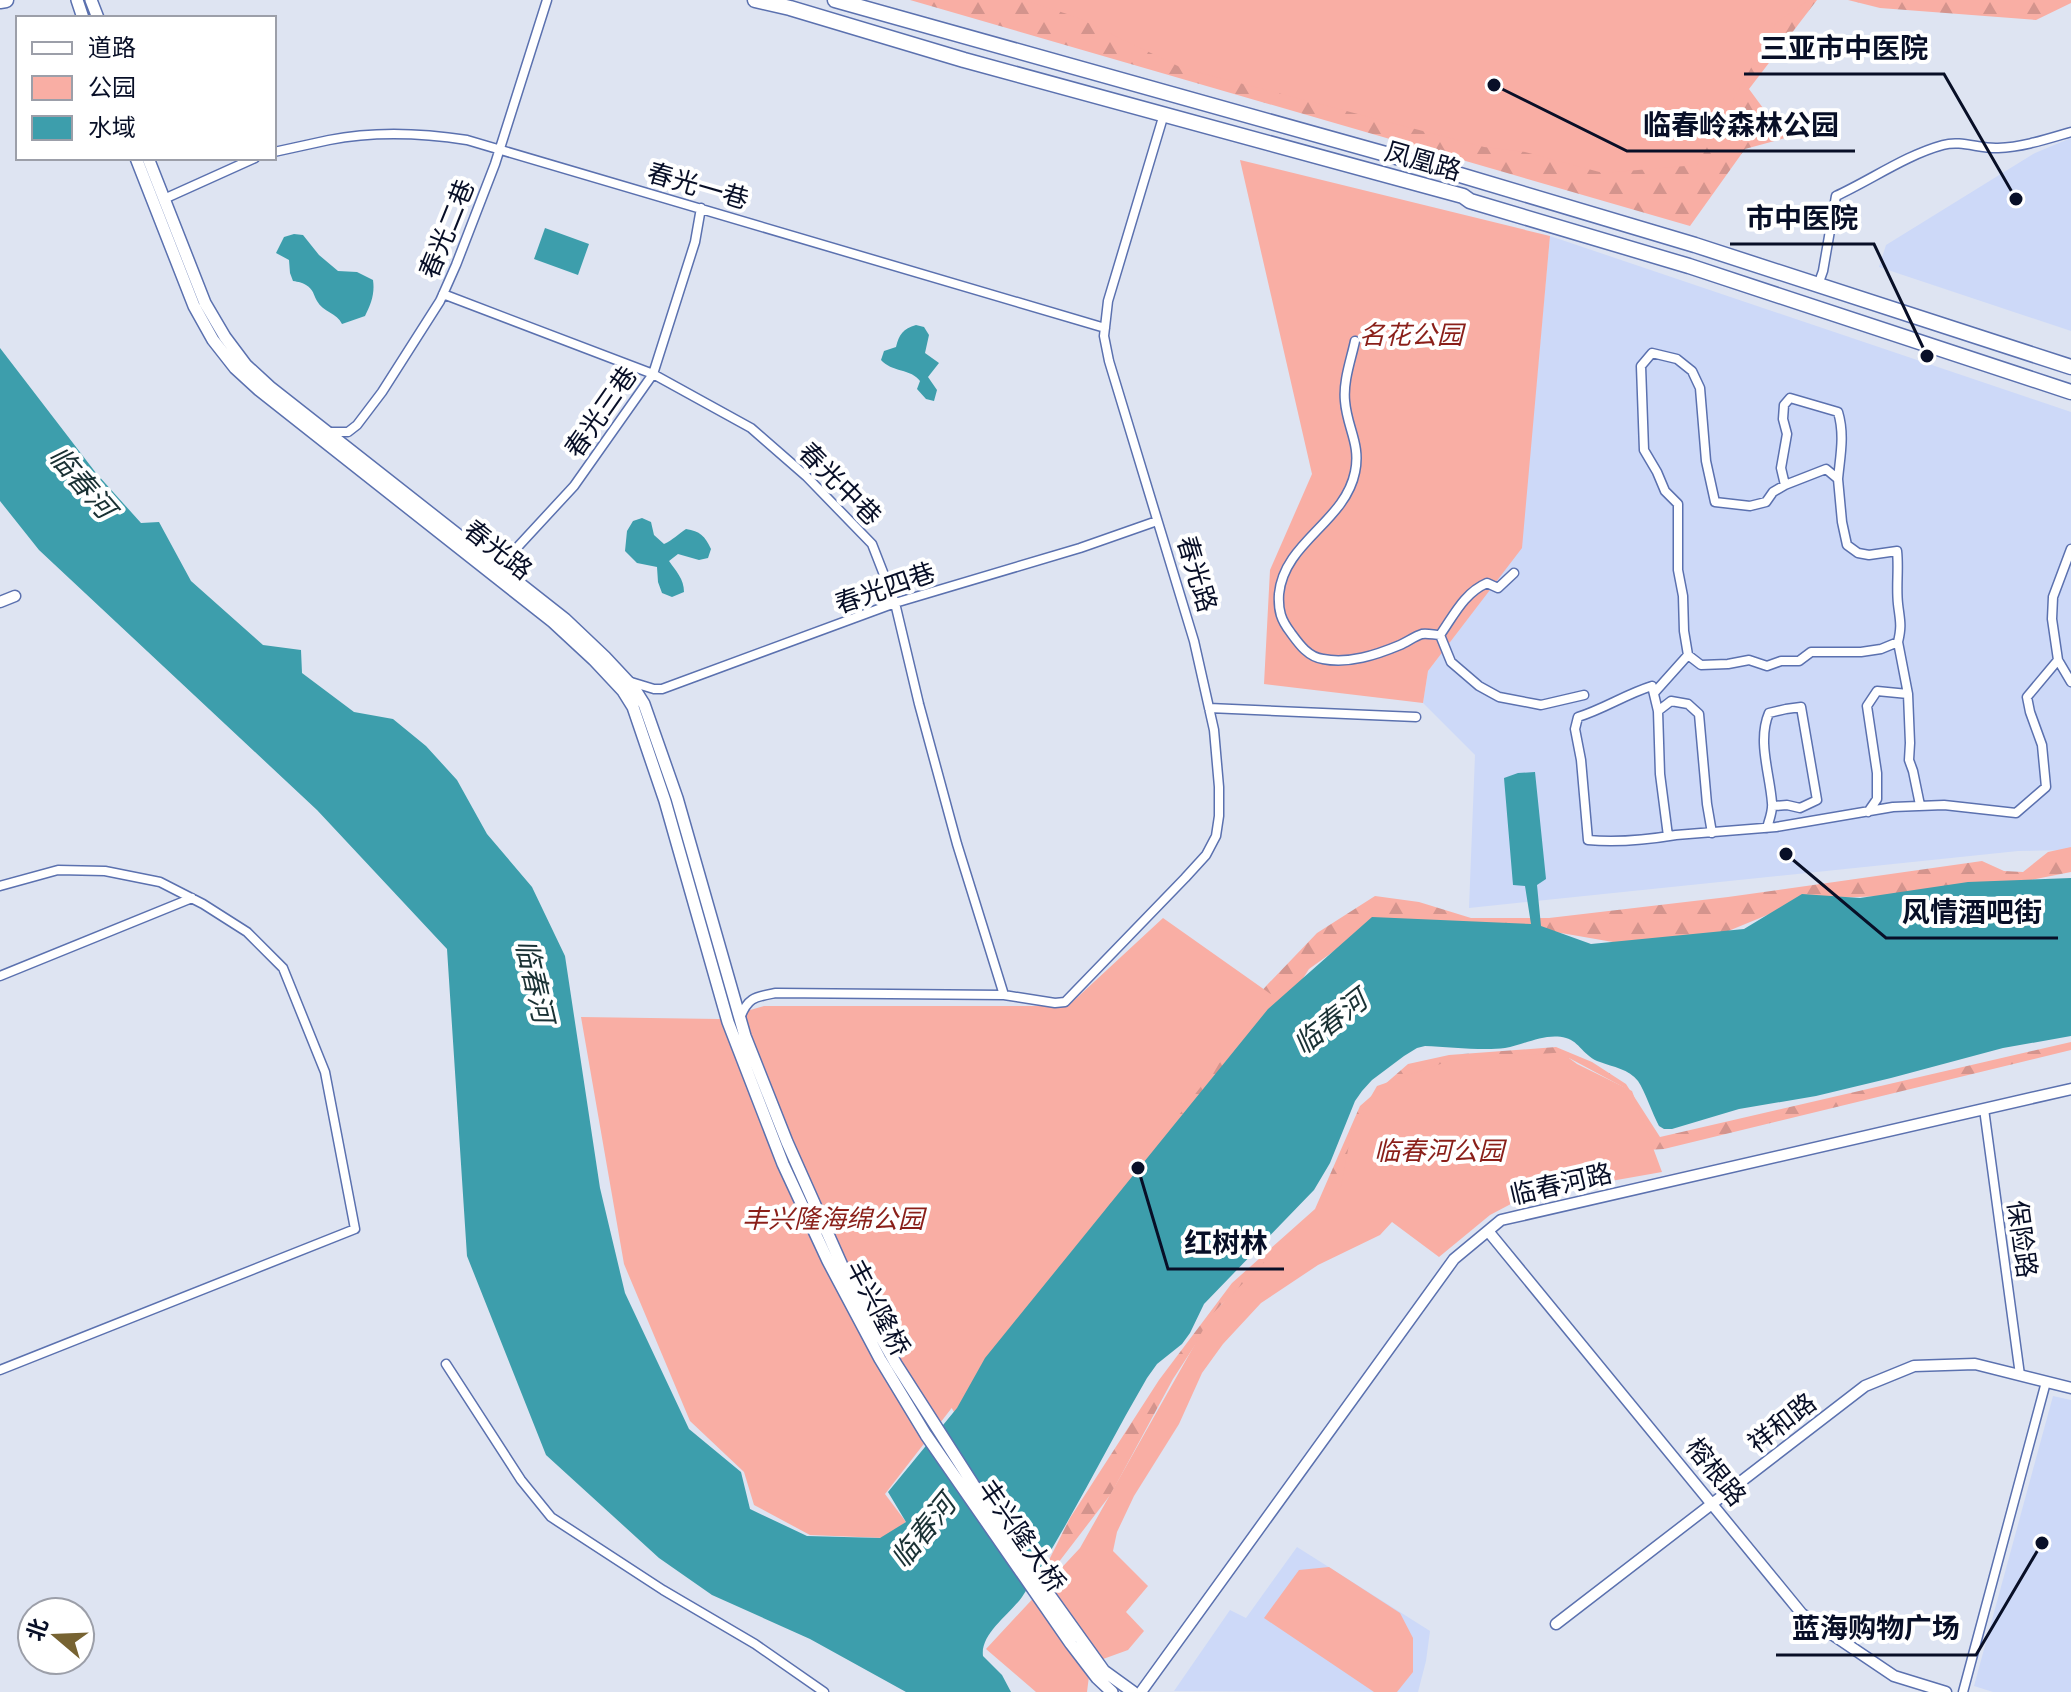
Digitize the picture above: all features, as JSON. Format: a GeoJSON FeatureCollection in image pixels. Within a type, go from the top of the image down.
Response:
{"type":"FeatureCollection","features":[{"type":"Feature","properties":{"kind":"highway","name":"凤凰路"},"geometry":{"type":"LineString","coordinates":[[755,0],[1463,196],[1470,201],[1689,266],[2071,392]]}},
{"type":"Feature","properties":{"kind":"highway","name":"凤凰路"},"geometry":{"type":"LineString","coordinates":[[835,0],[1272,121],[1695,245],[2071,367]]}},
{"type":"Feature","properties":{"kind":"highway"},"geometry":{"type":"LineString","coordinates":[[1689,266],[1695,245]]}},
{"type":"Feature","properties":{"kind":"main road","name":"春光路"},"geometry":{"type":"LineString","coordinates":[[137,160],[194,306],[213,340],[235,368],[553,622],[623,691],[633,707],[661,788],[740,1038]]}},
{"type":"Feature","properties":{"kind":"main road","name":"春光路"},"geometry":{"type":"LineString","coordinates":[[149,160],[205,303],[246,365],[565,619],[628,681],[644,704],[691,845],[739,1019],[740,1038]]}},
{"type":"Feature","properties":{"kind":"main road","name":"丰兴隆桥"},"geometry":{"type":"LineString","coordinates":[[740,1038],[815,1220],[920,1413]]}},
{"type":"Feature","properties":{"kind":"main road","name":"丰兴隆大桥"},"geometry":{"type":"LineString","coordinates":[[920,1413],[1015,1546],[1100,1674]]}},
{"type":"Feature","properties":{"kind":"main road"},"geometry":{"type":"LineString","coordinates":[[1100,1674],[1112,1692]]}},
{"type":"Feature","properties":{"kind":"main road"},"geometry":{"type":"LineString","coordinates":[[1100,1674],[1133,1692]]}},
{"type":"Feature","properties":{"kind":"street","name":"春光二巷"},"geometry":{"type":"LineString","coordinates":[[328,432],[348,432],[357,425],[399,367],[443,294],[500,148],[547,0]]}},
{"type":"Feature","properties":{"kind":"street","name":"春光路"},"geometry":{"type":"LineString","coordinates":[[1004,995],[1065,1002],[1206,855],[1216,836],[1219,787],[1214,730],[1194,641],[1104,336],[1108,301],[1164,114]]}},
{"type":"Feature","properties":{"kind":"street"},"geometry":{"type":"LineString","coordinates":[[1818,285],[1836,196],[1945,144],[1996,149],[2029,144],[2071,132]]}},
{"type":"Feature","properties":{"kind":"street","name":"春光一巷"},"geometry":{"type":"LineString","coordinates":[[276,152],[331,139],[390,133],[446,137],[500,148],[1105,328]]}},
{"type":"Feature","properties":{"kind":"street"},"geometry":{"type":"LineString","coordinates":[[164,199],[251,160]]}},
{"type":"Feature","properties":{"kind":"street","name":"春光三巷"},"geometry":{"type":"LineString","coordinates":[[499,567],[574,486],[653,374],[695,242],[701,208]]}},
{"type":"Feature","properties":{"kind":"street","name":"春光中巷"},"geometry":{"type":"LineString","coordinates":[[443,294],[653,374],[751,428],[806,476],[872,544],[895,603],[957,844],[1004,995]]}},
{"type":"Feature","properties":{"kind":"street"},"geometry":{"type":"LineString","coordinates":[[1355,341],[1345,402],[1358,454],[1355,476],[1345,499],[1311,535],[1286,568],[1278,607],[1281,621],[1303,649],[1320,659],[1362,657],[1387,650],[1421,634],[1440,635]]}},
{"type":"Feature","properties":{"kind":"street"},"geometry":{"type":"LineString","coordinates":[[1838,479],[1826,469],[1785,485],[1773,492],[1766,502],[1750,506],[1715,502],[1706,461],[1700,388],[1692,371],[1677,359],[1652,353],[1641,366],[1644,450],[1665,491],[1678,504],[1678,570],[1688,655],[1701,665],[1749,660],[1767,666],[1781,661],[1799,661],[1811,652],[1861,652],[1898,642]]}},
{"type":"Feature","properties":{"kind":"street"},"geometry":{"type":"LineString","coordinates":[[1785,485],[1781,468],[1787,434],[1783,419],[1784,405],[1790,398],[1838,412],[1842,446],[1838,479],[1847,545],[1858,553],[1869,555],[1897,551],[1898,602],[1902,625],[1898,642],[1908,694],[1909,760],[1920,805]]}},
{"type":"Feature","properties":{"kind":"street","name":"春光四巷"},"geometry":{"type":"LineString","coordinates":[[628,681],[662,689],[895,603],[1080,548],[1157,521]]}},
{"type":"Feature","properties":{"kind":"street"},"geometry":{"type":"LineString","coordinates":[[2071,549],[2053,597],[2052,619],[2058,660],[2071,682]]}},
{"type":"Feature","properties":{"kind":"street"},"geometry":{"type":"LineString","coordinates":[[1440,635],[1475,588],[1487,583],[1498,588],[1514,573]]}},
{"type":"Feature","properties":{"kind":"street"},"geometry":{"type":"LineString","coordinates":[[0,602],[15,596]]}},
{"type":"Feature","properties":{"kind":"street"},"geometry":{"type":"LineString","coordinates":[[1440,635],[1451,662],[1479,686],[1499,697],[1541,705],[1584,695]]}},
{"type":"Feature","properties":{"kind":"street"},"geometry":{"type":"LineString","coordinates":[[1654,693],[1688,655]]}},
{"type":"Feature","properties":{"kind":"street"},"geometry":{"type":"LineString","coordinates":[[1668,836],[1660,774],[1658,711],[1652,686],[1636,690],[1597,711],[1578,717],[1575,729],[1588,840],[1633,842],[1767,828],[1920,805],[2016,813],[2046,787],[2042,745],[2027,697],[2058,660]]}},
{"type":"Feature","properties":{"kind":"street"},"geometry":{"type":"LineString","coordinates":[[1868,813],[1877,799],[1877,773],[1867,706],[1877,691],[1908,694]]}},
{"type":"Feature","properties":{"kind":"street"},"geometry":{"type":"LineString","coordinates":[[1658,711],[1671,701],[1688,704],[1699,714],[1712,833]]}},
{"type":"Feature","properties":{"kind":"street"},"geometry":{"type":"LineString","coordinates":[[1767,828],[1773,806],[1764,737],[1766,720],[1769,713],[1801,707],[1817,800],[1800,808],[1773,806]]}},
{"type":"Feature","properties":{"kind":"street"},"geometry":{"type":"LineString","coordinates":[[1209,708],[1416,717]]}},
{"type":"Feature","properties":{"kind":"street"},"geometry":{"type":"LineString","coordinates":[[0,886],[58,870],[105,871],[160,882],[247,932],[283,968],[325,1072],[355,1229],[0,1370]]}},
{"type":"Feature","properties":{"kind":"street"},"geometry":{"type":"LineString","coordinates":[[0,976],[192,898]]}},
{"type":"Feature","properties":{"kind":"street"},"geometry":{"type":"LineString","coordinates":[[739,1019],[745,1006],[754,998],[776,993],[1004,995]]}},
{"type":"Feature","properties":{"kind":"street","name":"临春河路"},"geometry":{"type":"LineString","coordinates":[[1141,1692],[1454,1259],[1501,1220],[2071,1089]]}},
{"type":"Feature","properties":{"kind":"street","name":"保险路"},"geometry":{"type":"LineString","coordinates":[[1984,1109],[2020,1375]]}},
{"type":"Feature","properties":{"kind":"street","name":"榕根路"},"geometry":{"type":"LineString","coordinates":[[1488,1231],[1802,1614],[1894,1676],[1946,1692]]}},
{"type":"Feature","properties":{"kind":"street"},"geometry":{"type":"LineString","coordinates":[[446,1364],[521,1480],[551,1517],[663,1590],[755,1644],[824,1692]]}},
{"type":"Feature","properties":{"kind":"street","name":"祥和路"},"geometry":{"type":"LineString","coordinates":[[1556,1624],[1865,1386],[1914,1366],[1975,1364],[2071,1388]]}},
{"type":"Feature","properties":{"kind":"street"},"geometry":{"type":"LineString","coordinates":[[1963,1692],[2046,1382]]}},
{"type":"Feature","properties":{"kind":"shaded area"},"geometry":{"type":"Polygon","coordinates":[[[2071,138],[2071,331],[1879,267],[1886,245],[2035,153],[2071,138]]]}},
{"type":"Feature","properties":{"kind":"shaded area"},"geometry":{"type":"Polygon","coordinates":[[[1550,236],[2071,412],[2071,850],[2018,851],[1469,908],[1475,755],[1423,703],[1428,671],[1521,548],[1550,236]]]}},
{"type":"Feature","properties":{"kind":"shaded area"},"geometry":{"type":"Polygon","coordinates":[[[2053,1396],[2071,1400],[2071,1692],[1993,1692],[1974,1686],[2053,1396]]]}},
{"type":"Feature","properties":{"kind":"shaded area"},"geometry":{"type":"Polygon","coordinates":[[[1297,1547],[1430,1631],[1418,1692],[1174,1691],[1230,1610],[1246,1618],[1297,1547]]]}},
{"type":"Feature","properties":{"kind":"green space"},"geometry":{"type":"Polygon","coordinates":[[[910,0],[1817,0],[1749,89],[1785,138],[1745,149],[1690,226],[910,0]]]}},
{"type":"Feature","properties":{"kind":"green space"},"geometry":{"type":"Polygon","coordinates":[[[1025,0],[1809,0],[1776,23],[1697,165],[1603,173],[1525,152],[1484,147],[1182,68],[1076,17],[1025,0]]]}},
{"type":"Feature","properties":{"kind":"green space"},"geometry":{"type":"Polygon","coordinates":[[[1848,0],[2071,0],[2071,3],[2036,20],[1880,8],[1848,0]]]}},
{"type":"Feature","properties":{"kind":"green space","name":"名花公园"},"geometry":{"type":"Polygon","coordinates":[[[1240,160],[1550,236],[1522,548],[1428,671],[1423,703],[1264,684],[1270,570],[1312,474],[1240,160]]]}},
{"type":"Feature","properties":{"kind":"green space"},"geometry":{"type":"Polygon","coordinates":[[[2071,847],[2071,872],[1996,887],[1909,895],[1806,899],[1721,934],[1630,945],[1561,933],[1376,921],[1309,969],[989,1470],[939,1387],[1142,1128],[1267,985],[1317,933],[1375,896],[1419,902],[1471,918],[1549,918],[1728,897],[1982,861],[2004,871],[2023,872],[2048,852],[2071,847]]]}},
{"type":"Feature","properties":{"kind":"green space","name":"丰兴隆海绵公园"},"geometry":{"type":"Polygon","coordinates":[[[1163,918],[1272,995],[885,1494],[906,1522],[883,1538],[810,1535],[754,1505],[744,1472],[690,1421],[624,1264],[581,1017],[719,1019],[764,1006],[1068,1006],[1163,918]]]}},
{"type":"Feature","properties":{"kind":"green space"},"geometry":{"type":"Polygon","coordinates":[[[2071,1042],[2071,1050],[1664,1149],[1647,1150],[1625,1088],[1569,1058],[1352,1196],[1221,1305],[1173,1379],[1111,1494],[1055,1567],[1047,1564],[1070,1518],[1159,1380],[1232,1283],[1315,1209],[1360,1106],[1408,1064],[1449,1055],[1556,1047],[1592,1062],[1626,1084],[1660,1137],[2071,1042]]]}},
{"type":"Feature","properties":{"kind":"green space","name":"临春河公园"},"geometry":{"type":"Polygon","coordinates":[[[1568,1052],[1569,1058],[1577,1064],[1632,1091],[1662,1172],[1526,1196],[1490,1215],[1439,1257],[1392,1222],[1380,1235],[1318,1265],[1261,1303],[1223,1344],[1202,1373],[1179,1424],[1134,1496],[1117,1532],[1113,1551],[1148,1586],[1126,1612],[1144,1631],[1128,1650],[1081,1667],[1089,1676],[1087,1692],[1036,1692],[986,1649],[1080,1548],[1212,1314],[1341,1186],[1352,1129],[1377,1086],[1452,1060],[1568,1052]]]}},
{"type":"Feature","properties":{"kind":"green space"},"geometry":{"type":"Polygon","coordinates":[[[1329,1567],[1400,1613],[1413,1638],[1413,1672],[1397,1692],[1374,1692],[1264,1618],[1299,1570],[1329,1567]]]}},
{"type":"Feature","properties":{"kind":"water"},"geometry":{"type":"Polygon","coordinates":[[[545,228],[589,244],[578,275],[534,259],[545,228]]]}},
{"type":"Feature","properties":{"kind":"water"},"geometry":{"type":"Polygon","coordinates":[[[303,235],[319,255],[338,271],[357,272],[373,280],[372,299],[365,316],[342,324],[320,305],[309,287],[293,281],[289,260],[276,253],[284,237],[303,235]]]}},
{"type":"Feature","properties":{"kind":"water"},"geometry":{"type":"Polygon","coordinates":[[[916,325],[924,327],[929,335],[925,353],[939,363],[928,377],[937,390],[934,401],[926,399],[917,389],[920,381],[916,377],[881,360],[884,351],[896,347],[902,333],[916,325]]]}},
{"type":"Feature","properties":{"kind":"water","name":"临春河"},"geometry":{"type":"Polygon","coordinates":[[[0,348],[96,473],[141,523],[159,522],[191,581],[263,645],[301,650],[302,673],[354,712],[393,719],[426,746],[457,780],[487,834],[532,887],[565,956],[600,1188],[625,1293],[689,1429],[741,1472],[750,1509],[807,1536],[880,1538],[906,1522],[888,1492],[957,1408],[985,1358],[1268,1009],[1372,917],[1531,924],[1525,886],[1513,885],[1504,778],[1535,772],[1546,879],[1537,885],[1541,926],[1591,944],[1744,929],[1802,894],[1860,898],[1968,882],[2071,878],[2071,1036],[2003,1048],[1816,1096],[1739,1109],[1672,1129],[1659,1126],[1634,1077],[1594,1060],[1575,1042],[1566,1038],[1543,1038],[1496,1049],[1417,1048],[1372,1080],[1362,1091],[1330,1163],[1314,1190],[1204,1304],[1182,1344],[1157,1364],[1147,1378],[1039,1570],[1022,1597],[986,1640],[983,1656],[1002,1675],[1011,1692],[906,1692],[810,1639],[712,1595],[659,1558],[546,1455],[467,1256],[447,949],[317,810],[39,550],[0,501],[0,348]]]}},
{"type":"Feature","properties":{"kind":"water"},"geometry":{"type":"Polygon","coordinates":[[[642,518],[651,522],[654,535],[664,544],[686,529],[698,533],[709,544],[708,558],[699,560],[678,554],[669,561],[681,579],[684,592],[672,597],[662,593],[657,567],[637,563],[625,551],[627,531],[633,521],[642,518]]]}},
{"type":"Feature","properties":{"kind":"place","name":"临春岭森林公园"},"geometry":{"type":"Point","coordinates":[1494,85]}},
{"type":"Feature","properties":{"kind":"place","name":"三亚市中医院"},"geometry":{"type":"Point","coordinates":[2016,199]}},
{"type":"Feature","properties":{"kind":"place","name":"市中医院"},"geometry":{"type":"Point","coordinates":[1927,356]}},
{"type":"Feature","properties":{"kind":"place","name":"风情酒吧街"},"geometry":{"type":"Point","coordinates":[1786,854]}},
{"type":"Feature","properties":{"kind":"place","name":"红树林"},"geometry":{"type":"Point","coordinates":[1138,1168]}},
{"type":"Feature","properties":{"kind":"place","name":"蓝海购物广场"},"geometry":{"type":"Point","coordinates":[2042,1543]}}]}
